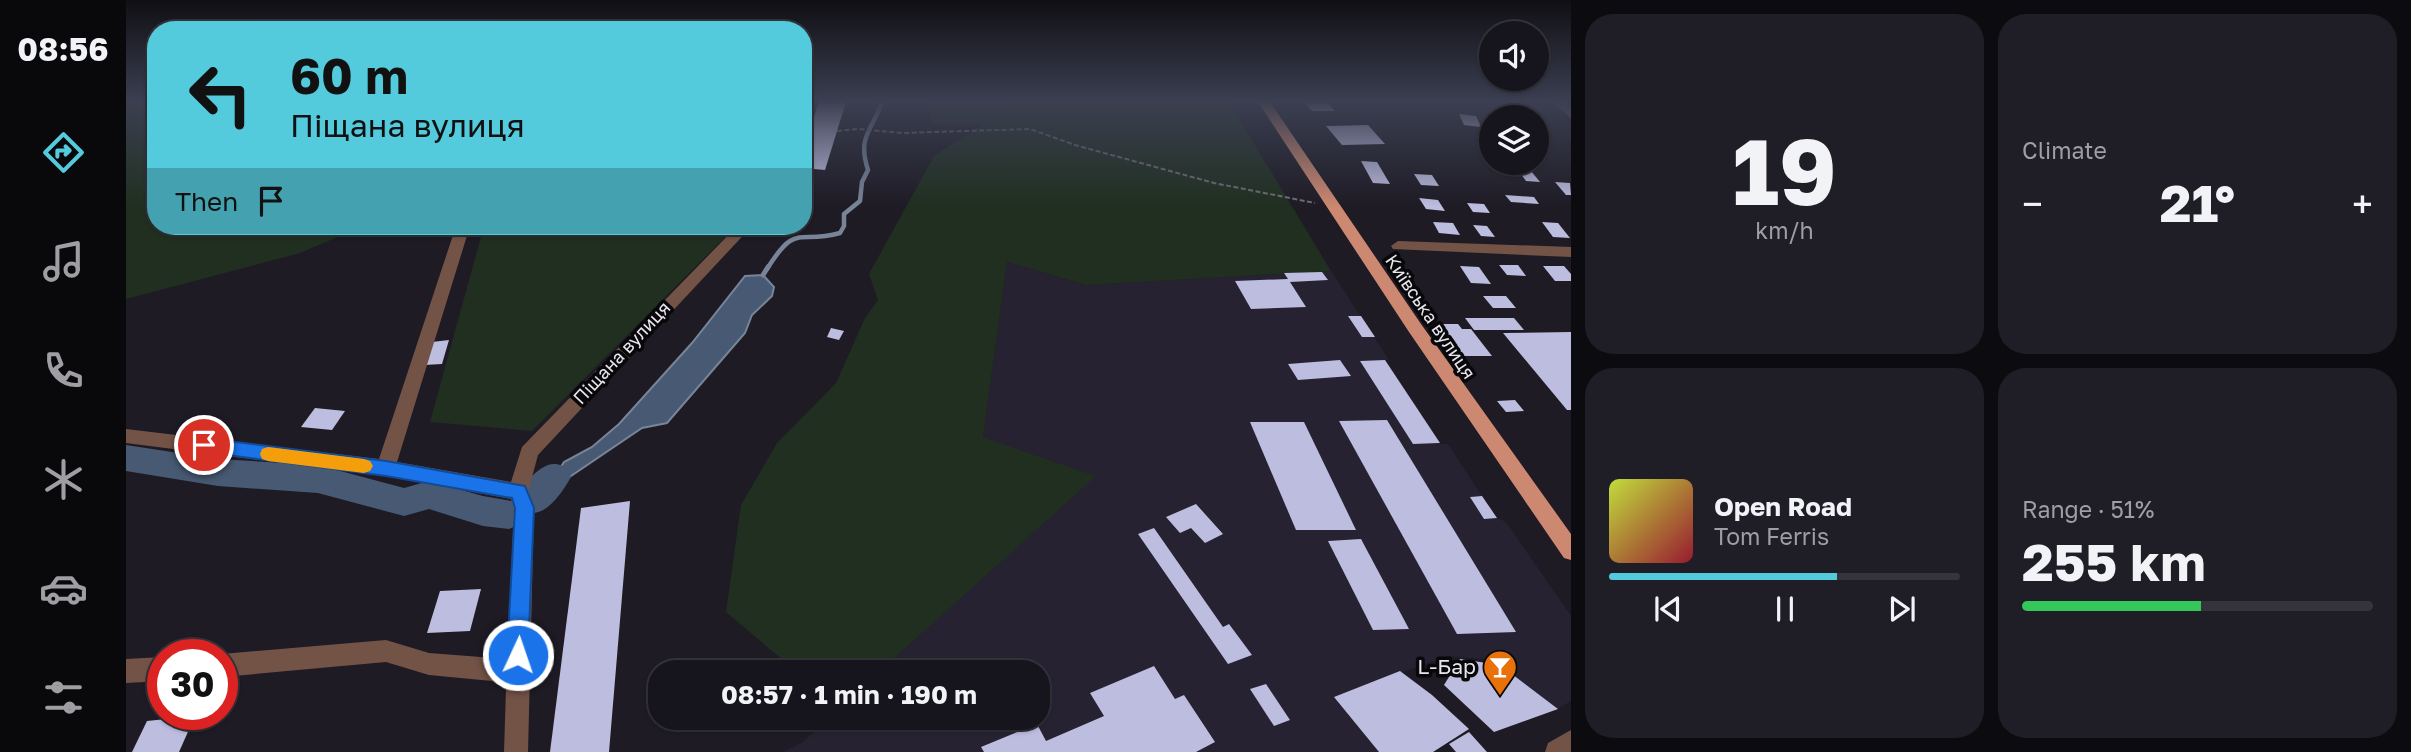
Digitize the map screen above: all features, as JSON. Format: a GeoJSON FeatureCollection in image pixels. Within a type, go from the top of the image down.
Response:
{"type":"FeatureCollection","features":[{"type":"Feature","properties":{"kind":"main road","name":"Київська вулиця"},"geometry":{"type":"LineString","coordinates":[[1287,137],[1480,425],[1571,551]]}},
{"type":"Feature","properties":{"kind":"street"},"geometry":{"type":"LineString","coordinates":[[386,468],[460,235]]}},
{"type":"Feature","properties":{"kind":"street","name":"Піщана вулиця"},"geometry":{"type":"LineString","coordinates":[[516,752],[524,508],[518,492],[529,452],[736,235]]}},
{"type":"Feature","properties":{"kind":"street"},"geometry":{"type":"LineString","coordinates":[[1398,246],[1571,252]]}},
{"type":"Feature","properties":{"kind":"street"},"geometry":{"type":"LineString","coordinates":[[126,436],[386,468],[518,492]]}},
{"type":"Feature","properties":{"kind":"street"},"geometry":{"type":"LineString","coordinates":[[238,665],[386,651],[429,664],[494,670],[517,682]]}},
{"type":"Feature","properties":{"kind":"street"},"geometry":{"type":"LineString","coordinates":[[126,671],[147,670]]}},
{"type":"Feature","properties":{"kind":"street"},"geometry":{"type":"LineString","coordinates":[[1557,752],[1571,742]]}},
{"type":"Feature","properties":{"kind":"path"},"geometry":{"type":"LineString","coordinates":[[1053,137],[1202,180],[1332,207]]}},
{"type":"Feature","properties":{"kind":"shaded area"},"geometry":{"type":"Polygon","coordinates":[[[1007,262],[1086,285],[1331,271],[1389,360],[1360,361],[1413,444],[1448,444],[1482,496],[1470,497],[1484,518],[1497,518],[1506,522],[1571,616],[1571,701],[1558,709],[1500,665],[1483,659],[1447,656],[1334,697],[1379,752],[783,752],[803,742],[816,730],[1050,730],[1050,660],[892,660],[1095,476],[983,437],[1007,262]]]}},
{"type":"Feature","properties":{"kind":"green space"},"geometry":{"type":"Polygon","coordinates":[[[126,137],[147,137],[147,235],[343,235],[300,253],[126,299],[126,137]]]}},
{"type":"Feature","properties":{"kind":"green space"},"geometry":{"type":"Polygon","coordinates":[[[963,137],[1250,137],[1331,271],[1086,285],[1007,262],[983,437],[1096,476],[892,660],[783,660],[726,612],[741,505],[777,443],[836,383],[865,318],[878,300],[869,274],[934,156],[963,137]]]}},
{"type":"Feature","properties":{"kind":"green space"},"geometry":{"type":"Polygon","coordinates":[[[482,235],[727,235],[532,431],[430,422],[482,235]]]}},
{"type":"Feature","properties":{"kind":"water"},"geometry":{"type":"Polygon","coordinates":[[[763,275],[774,287],[772,296],[752,315],[745,333],[667,423],[642,428],[568,478],[554,477],[564,462],[592,447],[619,424],[692,343],[745,276],[763,275]]]}},
{"type":"Feature","properties":{"kind":"building"},"geometry":{"type":"Polygon","coordinates":[[[812,137],[835,137],[825,170],[812,169],[812,137]]]}},
{"type":"Feature","properties":{"kind":"building"},"geometry":{"type":"Polygon","coordinates":[[[1335,137],[1379,137],[1385,144],[1342,145],[1335,137]]]}},
{"type":"Feature","properties":{"kind":"building"},"geometry":{"type":"Polygon","coordinates":[[[1361,161],[1377,162],[1390,184],[1373,183],[1361,161]]]}},
{"type":"Feature","properties":{"kind":"building"},"geometry":{"type":"Polygon","coordinates":[[[1414,174],[1432,175],[1439,186],[1421,185],[1414,174]]]}},
{"type":"Feature","properties":{"kind":"building"},"geometry":{"type":"Polygon","coordinates":[[[1522,175],[1534,175],[1540,182],[1526,181],[1522,175]]]}},
{"type":"Feature","properties":{"kind":"building"},"geometry":{"type":"Polygon","coordinates":[[[1555,182],[1570,183],[1571,195],[1566,195],[1555,182]]]}},
{"type":"Feature","properties":{"kind":"building"},"geometry":{"type":"Polygon","coordinates":[[[1505,195],[1534,197],[1539,204],[1511,202],[1505,195]]]}},
{"type":"Feature","properties":{"kind":"building"},"geometry":{"type":"Polygon","coordinates":[[[1419,198],[1438,200],[1445,211],[1426,209],[1419,198]]]}},
{"type":"Feature","properties":{"kind":"building"},"geometry":{"type":"Polygon","coordinates":[[[1467,203],[1484,204],[1490,213],[1473,212],[1467,203]]]}},
{"type":"Feature","properties":{"kind":"building"},"geometry":{"type":"Polygon","coordinates":[[[1433,222],[1453,223],[1460,235],[1439,233],[1433,222]]]}},
{"type":"Feature","properties":{"kind":"building"},"geometry":{"type":"Polygon","coordinates":[[[1542,222],[1558,223],[1570,238],[1553,237],[1542,222]]]}},
{"type":"Feature","properties":{"kind":"building"},"geometry":{"type":"Polygon","coordinates":[[[1473,225],[1487,226],[1495,237],[1481,236],[1473,225]]]}},
{"type":"Feature","properties":{"kind":"building"},"geometry":{"type":"Polygon","coordinates":[[[1499,265],[1518,265],[1526,276],[1507,275],[1499,265]]]}},
{"type":"Feature","properties":{"kind":"building"},"geometry":{"type":"Polygon","coordinates":[[[1460,266],[1479,267],[1491,284],[1471,283],[1460,266]]]}},
{"type":"Feature","properties":{"kind":"building"},"geometry":{"type":"Polygon","coordinates":[[[1543,266],[1564,266],[1571,274],[1571,281],[1555,281],[1543,266]]]}},
{"type":"Feature","properties":{"kind":"building"},"geometry":{"type":"Polygon","coordinates":[[[1322,272],[1328,280],[1290,282],[1306,307],[1251,309],[1235,281],[1288,279],[1284,273],[1322,272]]]}},
{"type":"Feature","properties":{"kind":"building"},"geometry":{"type":"Polygon","coordinates":[[[1483,296],[1506,296],[1516,308],[1493,308],[1483,296]]]}},
{"type":"Feature","properties":{"kind":"building"},"geometry":{"type":"Polygon","coordinates":[[[1348,316],[1361,316],[1375,337],[1362,337],[1348,316]]]}},
{"type":"Feature","properties":{"kind":"building"},"geometry":{"type":"Polygon","coordinates":[[[1465,318],[1514,318],[1524,330],[1474,330],[1465,318]]]}},
{"type":"Feature","properties":{"kind":"building"},"geometry":{"type":"Polygon","coordinates":[[[1440,324],[1458,324],[1462,329],[1471,329],[1492,356],[1463,356],[1440,324]]]}},
{"type":"Feature","properties":{"kind":"building"},"geometry":{"type":"Polygon","coordinates":[[[831,328],[844,331],[839,340],[827,337],[831,328]]]}},
{"type":"Feature","properties":{"kind":"building"},"geometry":{"type":"Polygon","coordinates":[[[1571,332],[1571,410],[1567,410],[1503,333],[1571,332]]]}},
{"type":"Feature","properties":{"kind":"building"},"geometry":{"type":"Polygon","coordinates":[[[449,340],[442,364],[424,365],[432,342],[449,340]]]}},
{"type":"Feature","properties":{"kind":"building"},"geometry":{"type":"Polygon","coordinates":[[[1340,360],[1351,376],[1298,380],[1288,364],[1340,360]]]}},
{"type":"Feature","properties":{"kind":"building"},"geometry":{"type":"Polygon","coordinates":[[[1385,360],[1440,443],[1413,444],[1360,361],[1385,360]]]}},
{"type":"Feature","properties":{"kind":"building"},"geometry":{"type":"Polygon","coordinates":[[[1515,400],[1524,411],[1506,412],[1497,401],[1515,400]]]}},
{"type":"Feature","properties":{"kind":"building"},"geometry":{"type":"Polygon","coordinates":[[[315,408],[345,411],[332,430],[301,427],[315,408]]]}},
{"type":"Feature","properties":{"kind":"building"},"geometry":{"type":"Polygon","coordinates":[[[1387,420],[1516,632],[1457,634],[1339,421],[1387,420]]]}},
{"type":"Feature","properties":{"kind":"building"},"geometry":{"type":"Polygon","coordinates":[[[1250,422],[1304,422],[1356,530],[1296,530],[1250,422]]]}},
{"type":"Feature","properties":{"kind":"building"},"geometry":{"type":"Polygon","coordinates":[[[1482,496],[1497,518],[1484,519],[1470,497],[1482,496]]]}},
{"type":"Feature","properties":{"kind":"building"},"geometry":{"type":"Polygon","coordinates":[[[630,501],[609,752],[550,752],[581,508],[630,501]]]}},
{"type":"Feature","properties":{"kind":"building"},"geometry":{"type":"Polygon","coordinates":[[[1196,504],[1223,534],[1205,543],[1191,528],[1180,533],[1166,517],[1196,504]]]}},
{"type":"Feature","properties":{"kind":"building"},"geometry":{"type":"Polygon","coordinates":[[[1154,528],[1223,627],[1229,624],[1252,655],[1228,664],[1138,534],[1154,528]]]}},
{"type":"Feature","properties":{"kind":"building"},"geometry":{"type":"Polygon","coordinates":[[[1361,539],[1409,629],[1373,630],[1328,541],[1361,539]]]}},
{"type":"Feature","properties":{"kind":"building"},"geometry":{"type":"Polygon","coordinates":[[[481,589],[470,631],[427,633],[440,591],[481,589]]]}},
{"type":"Feature","properties":{"kind":"building","name":"L-Бар"},"geometry":{"type":"Polygon","coordinates":[[[1460,659],[1500,665],[1558,709],[1494,732],[1444,685],[1460,659]]]}},
{"type":"Feature","properties":{"kind":"building"},"geometry":{"type":"Polygon","coordinates":[[[1154,666],[1175,699],[1184,695],[1215,742],[1196,752],[984,752],[981,747],[1022,730],[1040,730],[1046,741],[1104,716],[1090,693],[1154,666]]]}},
{"type":"Feature","properties":{"kind":"building"},"geometry":{"type":"Polygon","coordinates":[[[1400,671],[1432,695],[1469,729],[1433,752],[1379,752],[1334,697],[1400,671]]]}},
{"type":"Feature","properties":{"kind":"building"},"geometry":{"type":"Polygon","coordinates":[[[1266,684],[1290,720],[1274,726],[1250,689],[1266,684]]]}},
{"type":"Feature","properties":{"kind":"building"},"geometry":{"type":"Polygon","coordinates":[[[147,721],[147,730],[189,730],[179,752],[132,752],[147,721]]]}},
{"type":"Feature","properties":{"kind":"building"},"geometry":{"type":"Polygon","coordinates":[[[1469,732],[1487,752],[1456,752],[1449,744],[1469,732]]]}},
{"type":"Feature","properties":{"kind":"waterway"},"geometry":{"type":"LineString","coordinates":[[767,269],[777,254],[792,240],[840,233],[844,226],[844,214],[860,201],[862,182],[868,170],[864,149],[866,137]]}},
{"type":"Feature","properties":{"kind":"waterway"},"geometry":{"type":"LineString","coordinates":[[763,275],[768,267]]}},
{"type":"Feature","properties":{"kind":"waterway"},"geometry":{"type":"LineString","coordinates":[[126,458],[218,473],[318,479],[404,502],[429,495],[483,511],[509,514]]}},
{"type":"Feature","properties":{"kind":"waterway"},"geometry":{"type":"LineString","coordinates":[[533,500],[554,477]]}},
{"type":"Feature","properties":{"kind":"slow traffic"},"geometry":{"type":"LineString","coordinates":[[268,454],[364,466]]}},
{"type":"Feature","properties":{"kind":"place","name":"L-Бар"},"geometry":{"type":"Point","coordinates":[1500,697]}},
{"type":"Feature","properties":{"kind":"route"},"geometry":{"type":"LineString","coordinates":[[204,445],[386,468],[518,492],[524,508],[518,655]]}}]}
